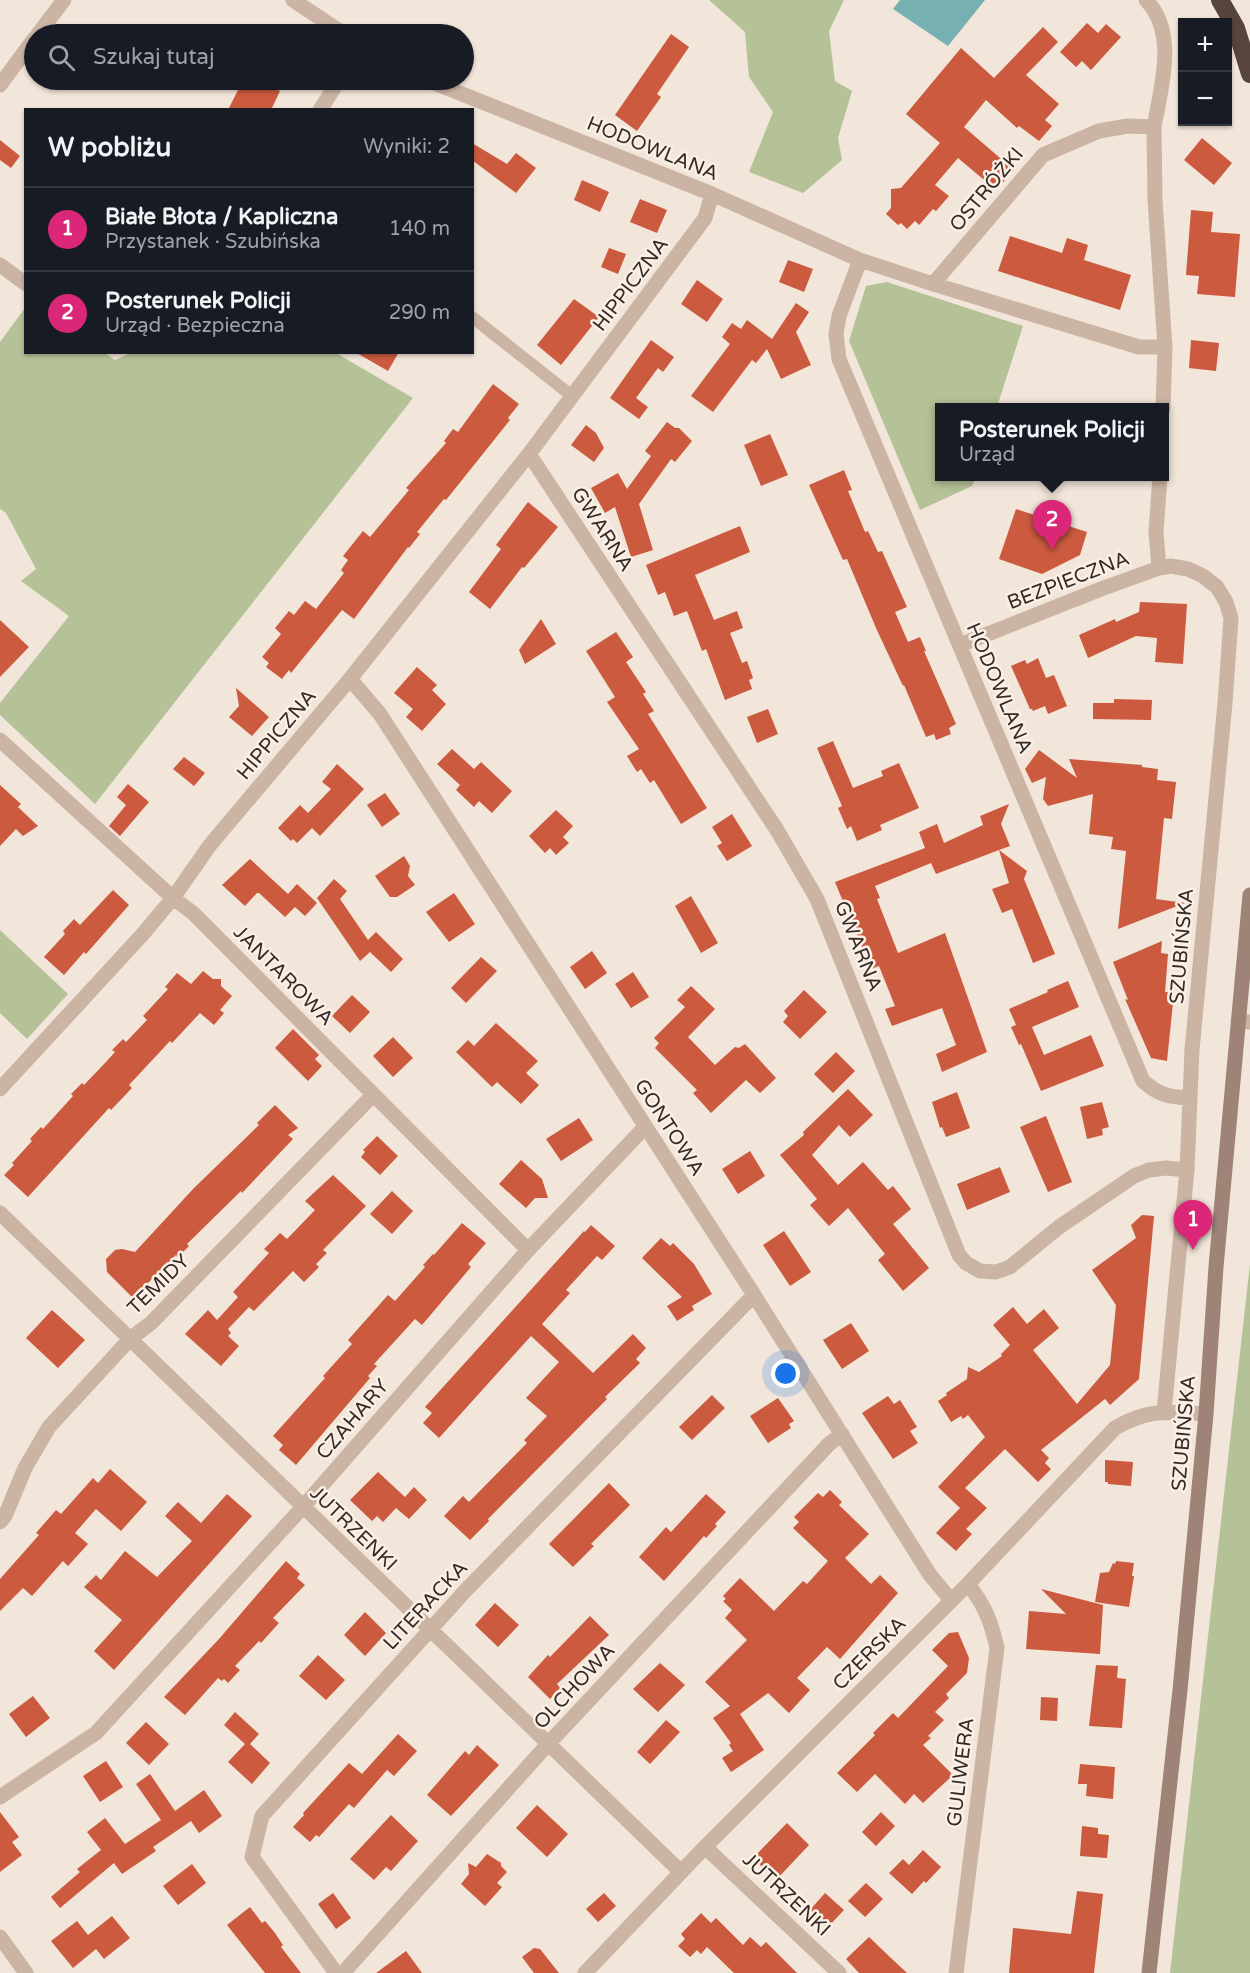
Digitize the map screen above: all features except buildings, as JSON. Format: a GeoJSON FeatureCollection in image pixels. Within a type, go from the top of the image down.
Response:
{"type":"FeatureCollection","features":[{"type":"Feature","properties":{"kind":"highway"},"geometry":{"type":"LineString","coordinates":[[1220,0],[1236,28],[1250,74]]}},
{"type":"Feature","properties":{"kind":"main road","name":"SZUBIŃSKA"},"geometry":{"type":"LineString","coordinates":[[1149,1973],[1180,1690],[1206,1414],[1216,1267],[1244,1022],[1250,895]]}},
{"type":"Feature","properties":{"kind":"street"},"geometry":{"type":"LineString","coordinates":[[46,24],[64,0]]}},
{"type":"Feature","properties":{"kind":"street"},"geometry":{"type":"LineString","coordinates":[[293,0],[329,24]]}},
{"type":"Feature","properties":{"kind":"street"},"geometry":{"type":"LineString","coordinates":[[1146,0],[1151,5],[1161,27],[1166,51],[1154,127],[1155,200],[1165,347],[1163,403]]}},
{"type":"Feature","properties":{"kind":"street"},"geometry":{"type":"LineString","coordinates":[[0,86],[24,53]]}},
{"type":"Feature","properties":{"kind":"street"},"geometry":{"type":"LineString","coordinates":[[321,108],[333,90]]}},
{"type":"Feature","properties":{"kind":"street","name":"HODOWLANA"},"geometry":{"type":"LineString","coordinates":[[452,90],[712,194],[860,260],[1139,347],[1165,347]]}},
{"type":"Feature","properties":{"kind":"street","name":"OSTRÓŻKI"},"geometry":{"type":"LineString","coordinates":[[933,284],[1043,155],[1099,131],[1128,126],[1154,127]]}},
{"type":"Feature","properties":{"kind":"street","name":"HIPPICZNA"},"geometry":{"type":"LineString","coordinates":[[0,1089],[172,898],[210,845],[350,679],[529,454],[705,218],[712,194]]}},
{"type":"Feature","properties":{"kind":"street","name":"HODOWLANA"},"geometry":{"type":"LineString","coordinates":[[860,260],[839,316],[836,334],[838,358],[1143,1080],[1155,1092],[1171,1098],[1190,1098]]}},
{"type":"Feature","properties":{"kind":"street"},"geometry":{"type":"LineString","coordinates":[[0,265],[24,283]]}},
{"type":"Feature","properties":{"kind":"street","name":"GWARNA"},"geometry":{"type":"LineString","coordinates":[[529,454],[807,879],[959,1255],[966,1263],[980,1271],[996,1272],[1010,1267],[1059,1227],[1134,1176],[1149,1170],[1166,1168],[1187,1170]]}},
{"type":"Feature","properties":{"kind":"street"},"geometry":{"type":"LineString","coordinates":[[1159,568],[1156,532],[1160,481]]}},
{"type":"Feature","properties":{"kind":"street","name":"SZUBIŃSKA"},"geometry":{"type":"LineString","coordinates":[[1159,568],[1171,566],[1188,569],[1203,576],[1217,587],[1226,602],[1231,618],[1192,1050],[1187,1170],[1164,1412]]}},
{"type":"Feature","properties":{"kind":"street","name":"BEZPIECZNA"},"geometry":{"type":"LineString","coordinates":[[960,645],[1159,568]]}},
{"type":"Feature","properties":{"kind":"street","name":"GONTOWA"},"geometry":{"type":"LineString","coordinates":[[350,679],[380,714],[930,1575],[951,1600]]}},
{"type":"Feature","properties":{"kind":"street","name":"JANTAROWA"},"geometry":{"type":"LineString","coordinates":[[0,740],[172,898],[193,913],[528,1250]]}},
{"type":"Feature","properties":{"kind":"street","name":"TEMIDY"},"geometry":{"type":"LineString","coordinates":[[0,1522],[5,1516],[25,1468],[49,1426],[130,1339],[151,1323],[373,1095]]}},
{"type":"Feature","properties":{"kind":"street","name":"CZAHARY"},"geometry":{"type":"LineString","coordinates":[[0,1797],[96,1733],[302,1508],[528,1250],[645,1127]]}},
{"type":"Feature","properties":{"kind":"street","name":"JUTRZENKI"},"geometry":{"type":"LineString","coordinates":[[0,1213],[302,1508],[431,1629],[681,1872]]}},
{"type":"Feature","properties":{"kind":"street","name":"LITERACKA"},"geometry":{"type":"LineString","coordinates":[[336,1973],[252,1857],[262,1816],[474,1582],[753,1295]]}},
{"type":"Feature","properties":{"kind":"street","name":"CZERSKA"},"geometry":{"type":"LineString","coordinates":[[585,1973],[705,1847],[968,1584],[1115,1428],[1144,1414],[1164,1412],[1206,1414]]}},
{"type":"Feature","properties":{"kind":"street","name":"OLCHOWA"},"geometry":{"type":"LineString","coordinates":[[343,1973],[549,1744],[821,1452],[842,1434]]}},
{"type":"Feature","properties":{"kind":"street","name":"GULIWERA"},"geometry":{"type":"LineString","coordinates":[[956,1973],[997,1648],[988,1613],[968,1584]]}},
{"type":"Feature","properties":{"kind":"street","name":"JUTRZENKI"},"geometry":{"type":"LineString","coordinates":[[705,1847],[839,1973]]}},
{"type":"Feature","properties":{"kind":"street"},"geometry":{"type":"LineString","coordinates":[[0,1937],[26,1973]]}},
{"type":"Feature","properties":{"kind":"lane"},"geometry":{"type":"LineString","coordinates":[[474,319],[572,396]]}},
{"type":"Feature","properties":{"kind":"green space"},"geometry":{"type":"Polygon","coordinates":[[[709,0],[844,0],[829,31],[835,81],[852,91],[838,138],[842,160],[803,193],[749,172],[773,112],[749,77],[745,32],[709,0]]]}},
{"type":"Feature","properties":{"kind":"green space"},"geometry":{"type":"Polygon","coordinates":[[[887,282],[1023,326],[998,403],[935,403],[935,481],[974,481],[972,486],[920,510],[849,341],[866,286],[887,282]]]}},
{"type":"Feature","properties":{"kind":"green space"},"geometry":{"type":"Polygon","coordinates":[[[24,309],[24,354],[106,354],[115,360],[128,354],[338,354],[413,398],[95,804],[0,715],[0,703],[69,616],[21,581],[36,569],[6,513],[0,509],[0,342],[24,309]]]}},
{"type":"Feature","properties":{"kind":"green space"},"geometry":{"type":"Polygon","coordinates":[[[0,930],[68,994],[27,1039],[0,1013],[0,930]]]}},
{"type":"Feature","properties":{"kind":"green space"},"geometry":{"type":"Polygon","coordinates":[[[1250,1264],[1250,1973],[1170,1973],[1250,1264]]]}},
{"type":"Feature","properties":{"kind":"water"},"geometry":{"type":"Polygon","coordinates":[[[900,0],[985,0],[948,46],[893,9],[900,0]]]}},
{"type":"Feature","properties":{"kind":"place","name":"Posterunek Policji"},"geometry":{"type":"Point","coordinates":[1052,550]}},
{"type":"Feature","properties":{"kind":"place","name":"Białe Błota / Kapliczna"},"geometry":{"type":"Point","coordinates":[1193,1250]}}]}
